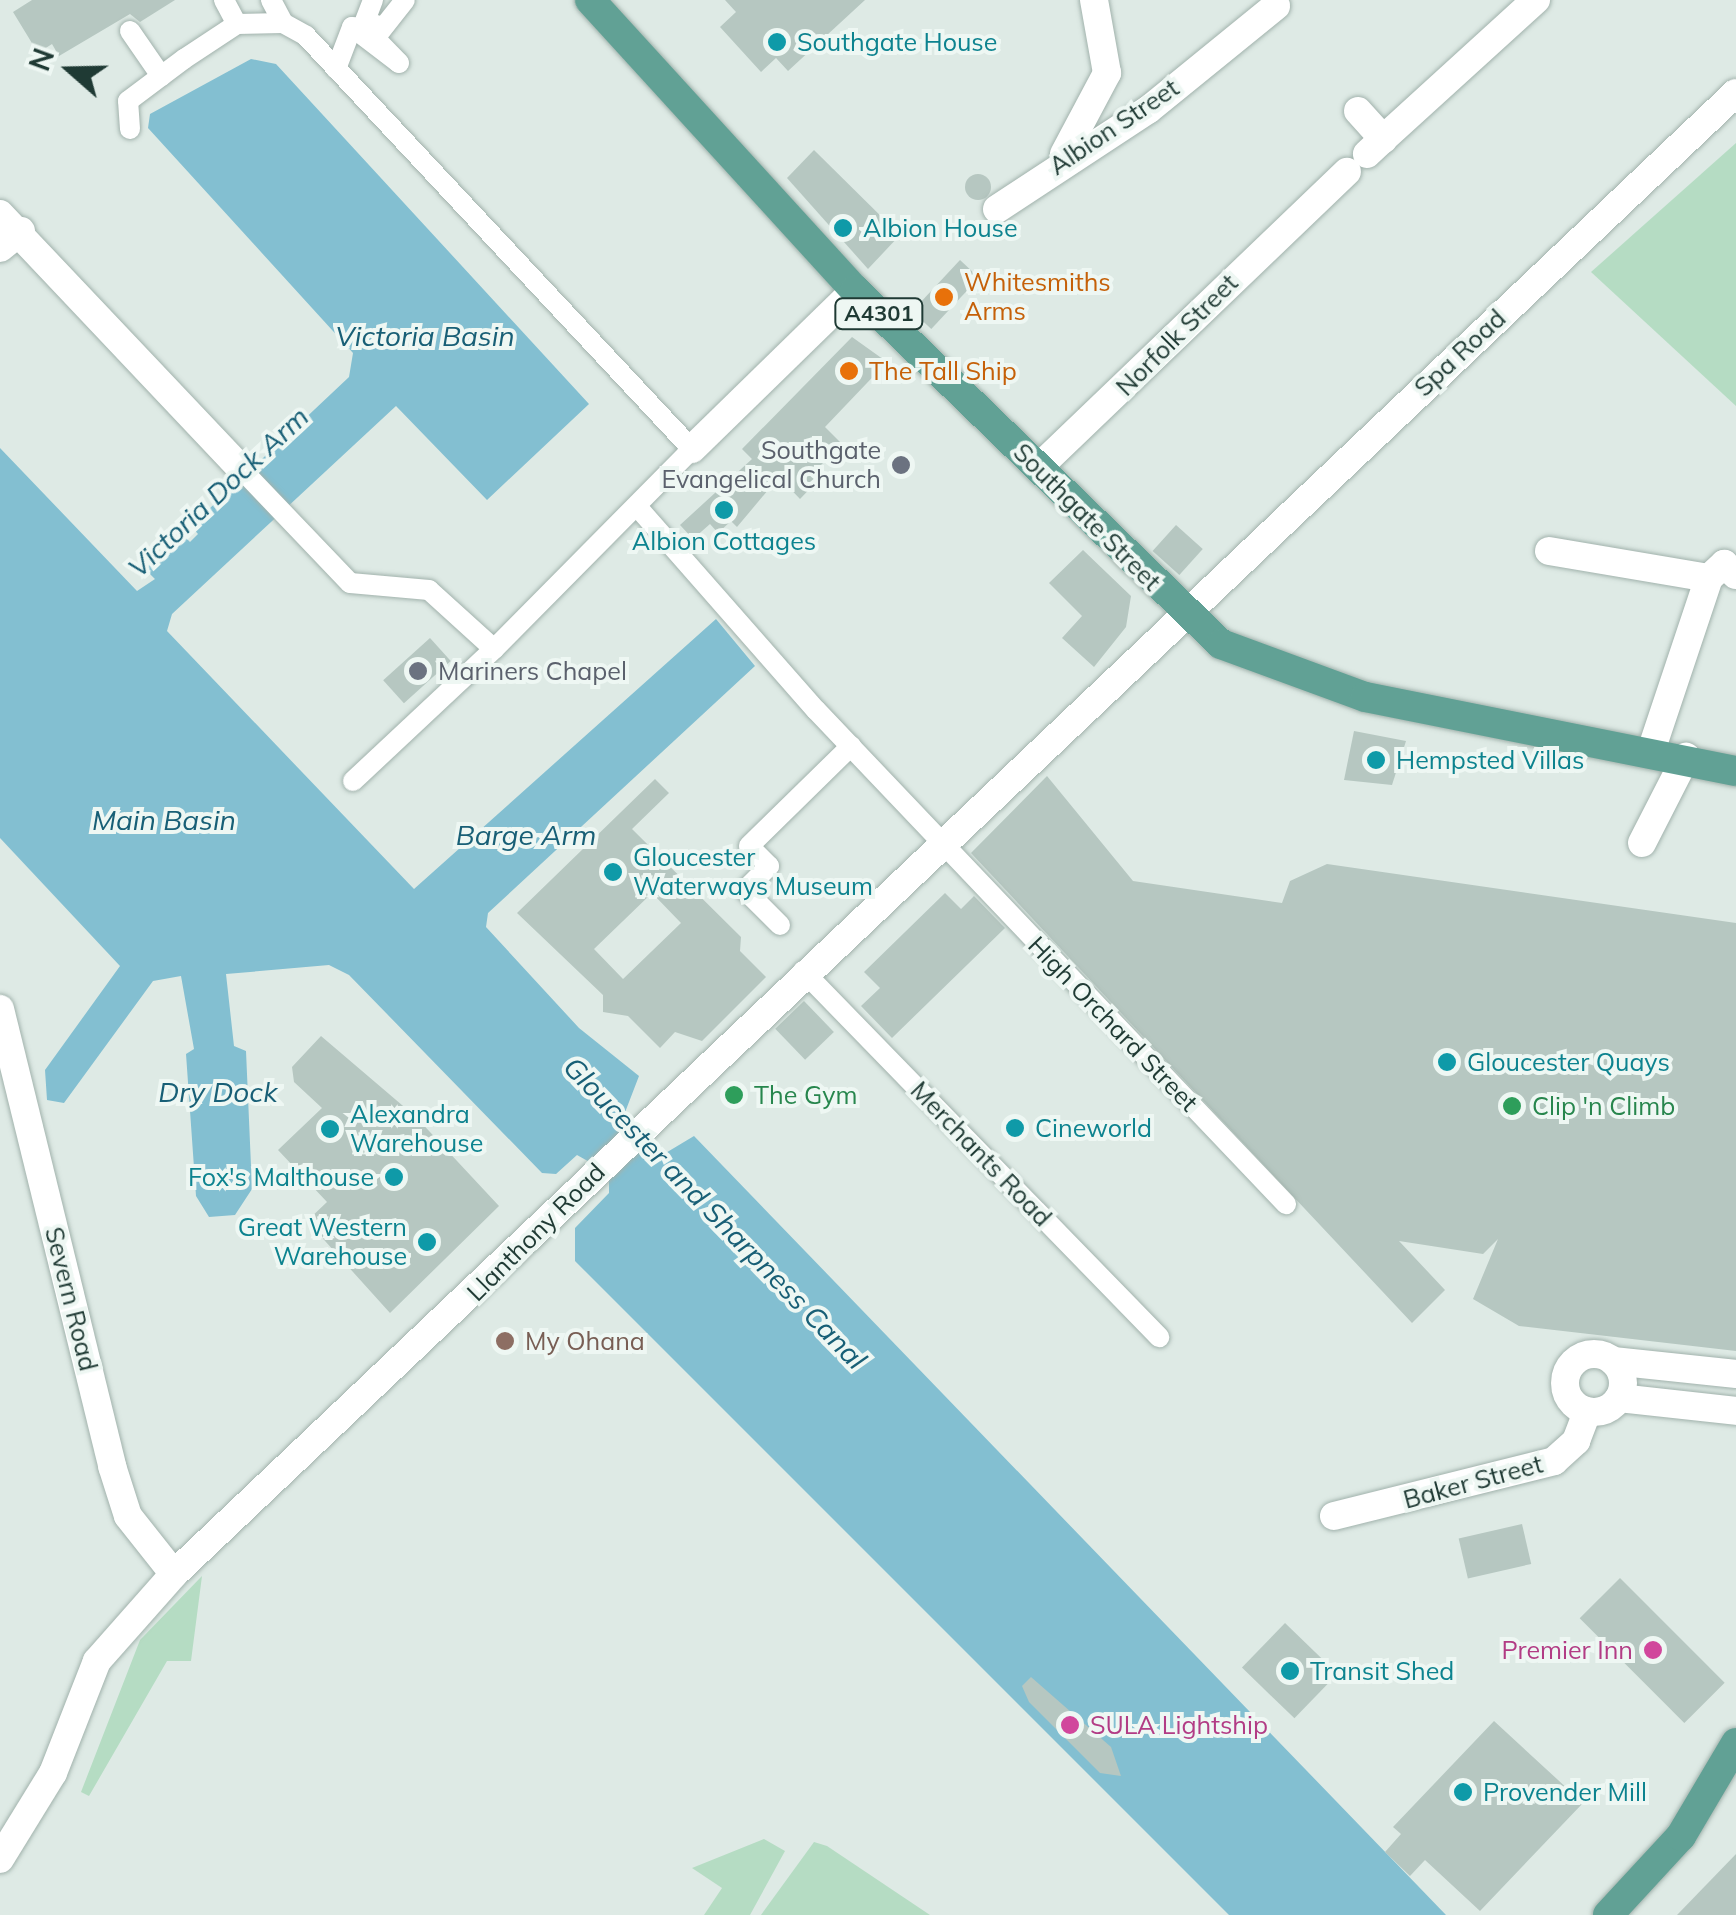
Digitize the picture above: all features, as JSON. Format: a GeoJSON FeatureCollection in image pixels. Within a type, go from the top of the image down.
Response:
{"type":"FeatureCollection","features":[{"type":"Feature","properties":{"kind":"main road","name":"Southgate Street"},"geometry":{"type":"LineString","coordinates":[[590,0],[855,290],[1184,613],[1221,644],[1316,684],[1652,748],[1736,770]]}},
{"type":"Feature","properties":{"kind":"main road"},"geometry":{"type":"LineString","coordinates":[[1680,1836],[1736,1744]]}},
{"type":"Feature","properties":{"kind":"main road"},"geometry":{"type":"LineString","coordinates":[[1704,1797],[1736,1758]]}},
{"type":"Feature","properties":{"kind":"main road"},"geometry":{"type":"LineString","coordinates":[[1608,1915],[1680,1836],[1736,1784]]}},
{"type":"Feature","properties":{"kind":"street"},"geometry":{"type":"LineString","coordinates":[[224,0],[237,24]]}},
{"type":"Feature","properties":{"kind":"street"},"geometry":{"type":"LineString","coordinates":[[271,0],[283,23]]}},
{"type":"Feature","properties":{"kind":"street"},"geometry":{"type":"LineString","coordinates":[[373,0],[364,23],[371,30],[404,0]]}},
{"type":"Feature","properties":{"kind":"street"},"geometry":{"type":"LineString","coordinates":[[336,69],[352,27],[399,63],[375,38],[404,0]]}},
{"type":"Feature","properties":{"kind":"street"},"geometry":{"type":"LineString","coordinates":[[1061,160],[1107,73],[1094,0]]}},
{"type":"Feature","properties":{"kind":"street","name":"Norfolk Street"},"geometry":{"type":"LineString","coordinates":[[1038,468],[1322,210],[1366,155],[1536,0]]}},
{"type":"Feature","properties":{"kind":"street","name":"Albion Street"},"geometry":{"type":"LineString","coordinates":[[996,209],[1061,160],[1148,110],[1278,2]]}},
{"type":"Feature","properties":{"kind":"street"},"geometry":{"type":"LineString","coordinates":[[130,129],[128,102],[237,24],[283,23],[306,36],[692,449]]}},
{"type":"Feature","properties":{"kind":"street"},"geometry":{"type":"LineString","coordinates":[[130,31],[161,76]]}},
{"type":"Feature","properties":{"kind":"street","name":"Spa Road"},"geometry":{"type":"LineString","coordinates":[[1184,613],[1736,92]]}},
{"type":"Feature","properties":{"kind":"street"},"geometry":{"type":"LineString","coordinates":[[1358,111],[1366,155]]}},
{"type":"Feature","properties":{"kind":"street"},"geometry":{"type":"LineString","coordinates":[[7,231],[350,584],[429,590],[494,649]]}},
{"type":"Feature","properties":{"kind":"street"},"geometry":{"type":"LineString","coordinates":[[353,781],[641,511],[692,449],[855,290]]}},
{"type":"Feature","properties":{"kind":"street","name":"High Orchard Street"},"geometry":{"type":"LineString","coordinates":[[641,511],[941,844],[1286,1204]]}},
{"type":"Feature","properties":{"kind":"street"},"geometry":{"type":"LineString","coordinates":[[1549,551],[1722,576],[1652,748]]}},
{"type":"Feature","properties":{"kind":"street","name":"Llanthony Road"},"geometry":{"type":"LineString","coordinates":[[0,1859],[53,1773],[96,1660],[174,1574],[600,1170],[803,971],[1184,613]]}},
{"type":"Feature","properties":{"kind":"street"},"geometry":{"type":"LineString","coordinates":[[780,926],[744,890],[769,866],[749,846],[851,746]]}},
{"type":"Feature","properties":{"kind":"street"},"geometry":{"type":"LineString","coordinates":[[1642,843],[1686,757]]}},
{"type":"Feature","properties":{"kind":"street","name":"Merchants Road"},"geometry":{"type":"LineString","coordinates":[[803,971],[1159,1337]]}},
{"type":"Feature","properties":{"kind":"street","name":"Severn Road"},"geometry":{"type":"LineString","coordinates":[[0,1009],[112,1466],[139,1534],[174,1574]]}},
{"type":"Feature","properties":{"kind":"street"},"geometry":{"type":"LineString","coordinates":[[1736,1374],[1588,1355],[1566,1375],[1567,1395],[1587,1412],[1619,1398],[1736,1411]]}},
{"type":"Feature","properties":{"kind":"street"},"geometry":{"type":"LineString","coordinates":[[1613,1361],[1623,1378],[1619,1398]]}},
{"type":"Feature","properties":{"kind":"street","name":"Baker Street"},"geometry":{"type":"LineString","coordinates":[[1334,1516],[1554,1461],[1576,1442],[1587,1412]]}},
{"type":"Feature","properties":{"kind":"green space"},"geometry":{"type":"Polygon","coordinates":[[[1736,143],[1736,406],[1591,272],[1736,143]]]}},
{"type":"Feature","properties":{"kind":"green space"},"geometry":{"type":"Polygon","coordinates":[[[202,1576],[191,1661],[167,1661],[89,1796],[81,1792],[140,1640],[202,1576]]]}},
{"type":"Feature","properties":{"kind":"green space"},"geometry":{"type":"Polygon","coordinates":[[[764,1839],[785,1851],[750,1915],[704,1915],[722,1888],[692,1868],[764,1839]]]}},
{"type":"Feature","properties":{"kind":"green space"},"geometry":{"type":"Polygon","coordinates":[[[814,1842],[827,1846],[930,1915],[761,1915],[814,1842]]]}},
{"type":"Feature","properties":{"kind":"water"},"geometry":{"type":"Polygon","coordinates":[[[251,59],[276,64],[589,404],[487,500],[396,406],[172,614],[167,631],[414,889],[716,619],[755,666],[488,913],[486,927],[579,1028],[639,1076],[619,1128],[644,1155],[659,1157],[694,1136],[1446,1915],[1229,1915],[575,1261],[575,1228],[609,1193],[609,1173],[577,1155],[556,1174],[542,1173],[349,975],[329,965],[226,974],[234,1046],[246,1051],[252,1189],[235,1215],[209,1217],[196,1196],[186,1054],[194,1049],[181,976],[153,981],[64,1103],[47,1100],[45,1070],[120,966],[0,838],[0,448],[137,591],[155,579],[145,569],[182,534],[190,542],[198,534],[191,526],[349,377],[353,353],[148,128],[150,114],[251,59]]]}},
{"type":"Feature","properties":{"kind":"building"},"geometry":{"type":"Polygon","coordinates":[[[32,0],[175,0],[140,22],[130,14],[59,56],[52,44],[38,53],[13,12],[32,0]]]}},
{"type":"Feature","properties":{"kind":"building","name":"Southgate House"},"geometry":{"type":"Polygon","coordinates":[[[725,0],[865,0],[788,71],[776,58],[761,72],[720,27],[736,12],[725,0]]]}},
{"type":"Feature","properties":{"kind":"building"},"geometry":{"type":"Polygon","coordinates":[[[814,150],[900,235],[868,269],[787,178],[814,150]]]}},
{"type":"Feature","properties":{"kind":"building"},"geometry":{"type":"Polygon","coordinates":[[[978,174],[987,178],[991,187],[987,196],[978,200],[969,196],[965,187],[969,178],[978,174]]]}},
{"type":"Feature","properties":{"kind":"building","name":"Whitesmiths Arms"},"geometry":{"type":"Polygon","coordinates":[[[960,260],[979,278],[931,329],[912,311],[960,260]]]}},
{"type":"Feature","properties":{"kind":"building"},"geometry":{"type":"Polygon","coordinates":[[[852,337],[887,362],[825,427],[842,444],[818,468],[824,474],[800,499],[779,477],[737,527],[731,521],[718,533],[710,524],[693,539],[680,525],[752,459],[742,449],[852,337]]]}},
{"type":"Feature","properties":{"kind":"building"},"geometry":{"type":"Polygon","coordinates":[[[1176,525],[1203,549],[1179,575],[1153,551],[1176,525]]]}},
{"type":"Feature","properties":{"kind":"building"},"geometry":{"type":"Polygon","coordinates":[[[1083,550],[1131,596],[1126,627],[1094,667],[1062,638],[1082,616],[1049,583],[1083,550]]]}},
{"type":"Feature","properties":{"kind":"building","name":"Mariners Chapel"},"geometry":{"type":"Polygon","coordinates":[[[430,638],[451,661],[404,703],[383,680],[430,638]]]}},
{"type":"Feature","properties":{"kind":"building","name":"Hempsted Villas"},"geometry":{"type":"Polygon","coordinates":[[[1354,731],[1406,741],[1392,785],[1344,780],[1354,731]]]}},
{"type":"Feature","properties":{"kind":"building","name":"Gloucester Quays"},"geometry":{"type":"Polygon","coordinates":[[[1047,776],[1133,881],[1282,903],[1290,881],[1327,864],[1736,923],[1736,1351],[1519,1326],[1473,1299],[1498,1239],[1483,1254],[1399,1241],[1445,1290],[1412,1323],[971,853],[1047,776]]]}},
{"type":"Feature","properties":{"kind":"building"},"geometry":{"type":"Polygon","coordinates":[[[655,779],[669,793],[632,829],[741,937],[740,951],[766,977],[702,1041],[675,1032],[660,1048],[628,1016],[603,1012],[603,995],[517,913],[655,779]],[[652,893],[594,949],[623,979],[681,923],[652,893]]]}},
{"type":"Feature","properties":{"kind":"building"},"geometry":{"type":"Polygon","coordinates":[[[945,893],[961,909],[974,896],[1005,928],[892,1038],[861,1006],[880,988],[864,972],[945,893]]]}},
{"type":"Feature","properties":{"kind":"building"},"geometry":{"type":"Polygon","coordinates":[[[804,1001],[834,1032],[805,1060],[775,1029],[804,1001]]]}},
{"type":"Feature","properties":{"kind":"building"},"geometry":{"type":"Polygon","coordinates":[[[321,1036],[416,1117],[499,1206],[390,1313],[307,1221],[327,1202],[278,1150],[322,1108],[294,1082],[292,1067],[321,1036]]]}},
{"type":"Feature","properties":{"kind":"building"},"geometry":{"type":"Polygon","coordinates":[[[1522,1524],[1531,1564],[1468,1579],[1459,1539],[1522,1524]]]}},
{"type":"Feature","properties":{"kind":"building","name":"Premier Inn"},"geometry":{"type":"Polygon","coordinates":[[[1620,1578],[1725,1683],[1684,1723],[1580,1618],[1620,1578]]]}},
{"type":"Feature","properties":{"kind":"building","name":"Transit Shed"},"geometry":{"type":"Polygon","coordinates":[[[1285,1623],[1338,1674],[1294,1718],[1242,1668],[1285,1623]]]}},
{"type":"Feature","properties":{"kind":"building","name":"SULA Lightship"},"geometry":{"type":"Polygon","coordinates":[[[1031,1677],[1111,1747],[1121,1776],[1100,1773],[1029,1702],[1022,1686],[1031,1677]]]}},
{"type":"Feature","properties":{"kind":"building"},"geometry":{"type":"Polygon","coordinates":[[[1494,1721],[1583,1803],[1480,1911],[1425,1860],[1410,1876],[1385,1852],[1401,1834],[1393,1827],[1494,1721]]]}},
{"type":"Feature","properties":{"kind":"building"},"geometry":{"type":"Polygon","coordinates":[[[1736,1854],[1736,1915],[1677,1915],[1736,1854]]]}},
{"type":"Feature","properties":{"kind":"place","name":"Southgate House"},"geometry":{"type":"Point","coordinates":[777,42]}},
{"type":"Feature","properties":{"kind":"place","name":"Albion House"},"geometry":{"type":"Point","coordinates":[843,228]}},
{"type":"Feature","properties":{"kind":"place","name":"Whitesmiths Arms"},"geometry":{"type":"Point","coordinates":[944,297]}},
{"type":"Feature","properties":{"kind":"place","name":"The Tall Ship"},"geometry":{"type":"Point","coordinates":[849,371]}},
{"type":"Feature","properties":{"kind":"place","name":"Southgate Evangelical Church"},"geometry":{"type":"Point","coordinates":[901,465]}},
{"type":"Feature","properties":{"kind":"place","name":"Albion Cottages"},"geometry":{"type":"Point","coordinates":[724,510]}},
{"type":"Feature","properties":{"kind":"place","name":"Mariners Chapel"},"geometry":{"type":"Point","coordinates":[418,671]}},
{"type":"Feature","properties":{"kind":"place","name":"Hempsted Villas"},"geometry":{"type":"Point","coordinates":[1376,760]}},
{"type":"Feature","properties":{"kind":"place","name":"Gloucester Waterways Museum"},"geometry":{"type":"Point","coordinates":[613,872]}},
{"type":"Feature","properties":{"kind":"place","name":"Gloucester Quays"},"geometry":{"type":"Point","coordinates":[1447,1062]}},
{"type":"Feature","properties":{"kind":"place","name":"The Gym"},"geometry":{"type":"Point","coordinates":[734,1095]}},
{"type":"Feature","properties":{"kind":"place","name":"Clip 'n Climb"},"geometry":{"type":"Point","coordinates":[1512,1106]}},
{"type":"Feature","properties":{"kind":"place","name":"Cineworld"},"geometry":{"type":"Point","coordinates":[1015,1128]}},
{"type":"Feature","properties":{"kind":"place","name":"Alexandra Warehouse"},"geometry":{"type":"Point","coordinates":[330,1129]}},
{"type":"Feature","properties":{"kind":"place","name":"Fox's Malthouse"},"geometry":{"type":"Point","coordinates":[394,1177]}},
{"type":"Feature","properties":{"kind":"place","name":"Great Western Warehouse"},"geometry":{"type":"Point","coordinates":[427,1242]}},
{"type":"Feature","properties":{"kind":"place","name":"My Ohana"},"geometry":{"type":"Point","coordinates":[505,1341]}},
{"type":"Feature","properties":{"kind":"place","name":"Premier Inn"},"geometry":{"type":"Point","coordinates":[1653,1650]}},
{"type":"Feature","properties":{"kind":"place","name":"Transit Shed"},"geometry":{"type":"Point","coordinates":[1290,1671]}},
{"type":"Feature","properties":{"kind":"place","name":"SULA Lightship"},"geometry":{"type":"Point","coordinates":[1070,1725]}},
{"type":"Feature","properties":{"kind":"place","name":"Provender Mill"},"geometry":{"type":"Point","coordinates":[1463,1792]}},
{"type":"Feature","properties":{"kind":"water label","name":"Victoria Basin"},"geometry":{"type":"Point","coordinates":[425,336]}},
{"type":"Feature","properties":{"kind":"water label","name":"Victoria Dock Arm"},"geometry":{"type":"Point","coordinates":[218,492]}},
{"type":"Feature","properties":{"kind":"water label","name":"Main Basin"},"geometry":{"type":"Point","coordinates":[164,820]}},
{"type":"Feature","properties":{"kind":"water label","name":"Barge Arm"},"geometry":{"type":"Point","coordinates":[526,835]}},
{"type":"Feature","properties":{"kind":"water label","name":"Dry Dock"},"geometry":{"type":"Point","coordinates":[218,1092]}},
{"type":"Feature","properties":{"kind":"water label","name":"Gloucester and Sharpness Canal"},"geometry":{"type":"Point","coordinates":[715,1213]}}]}
